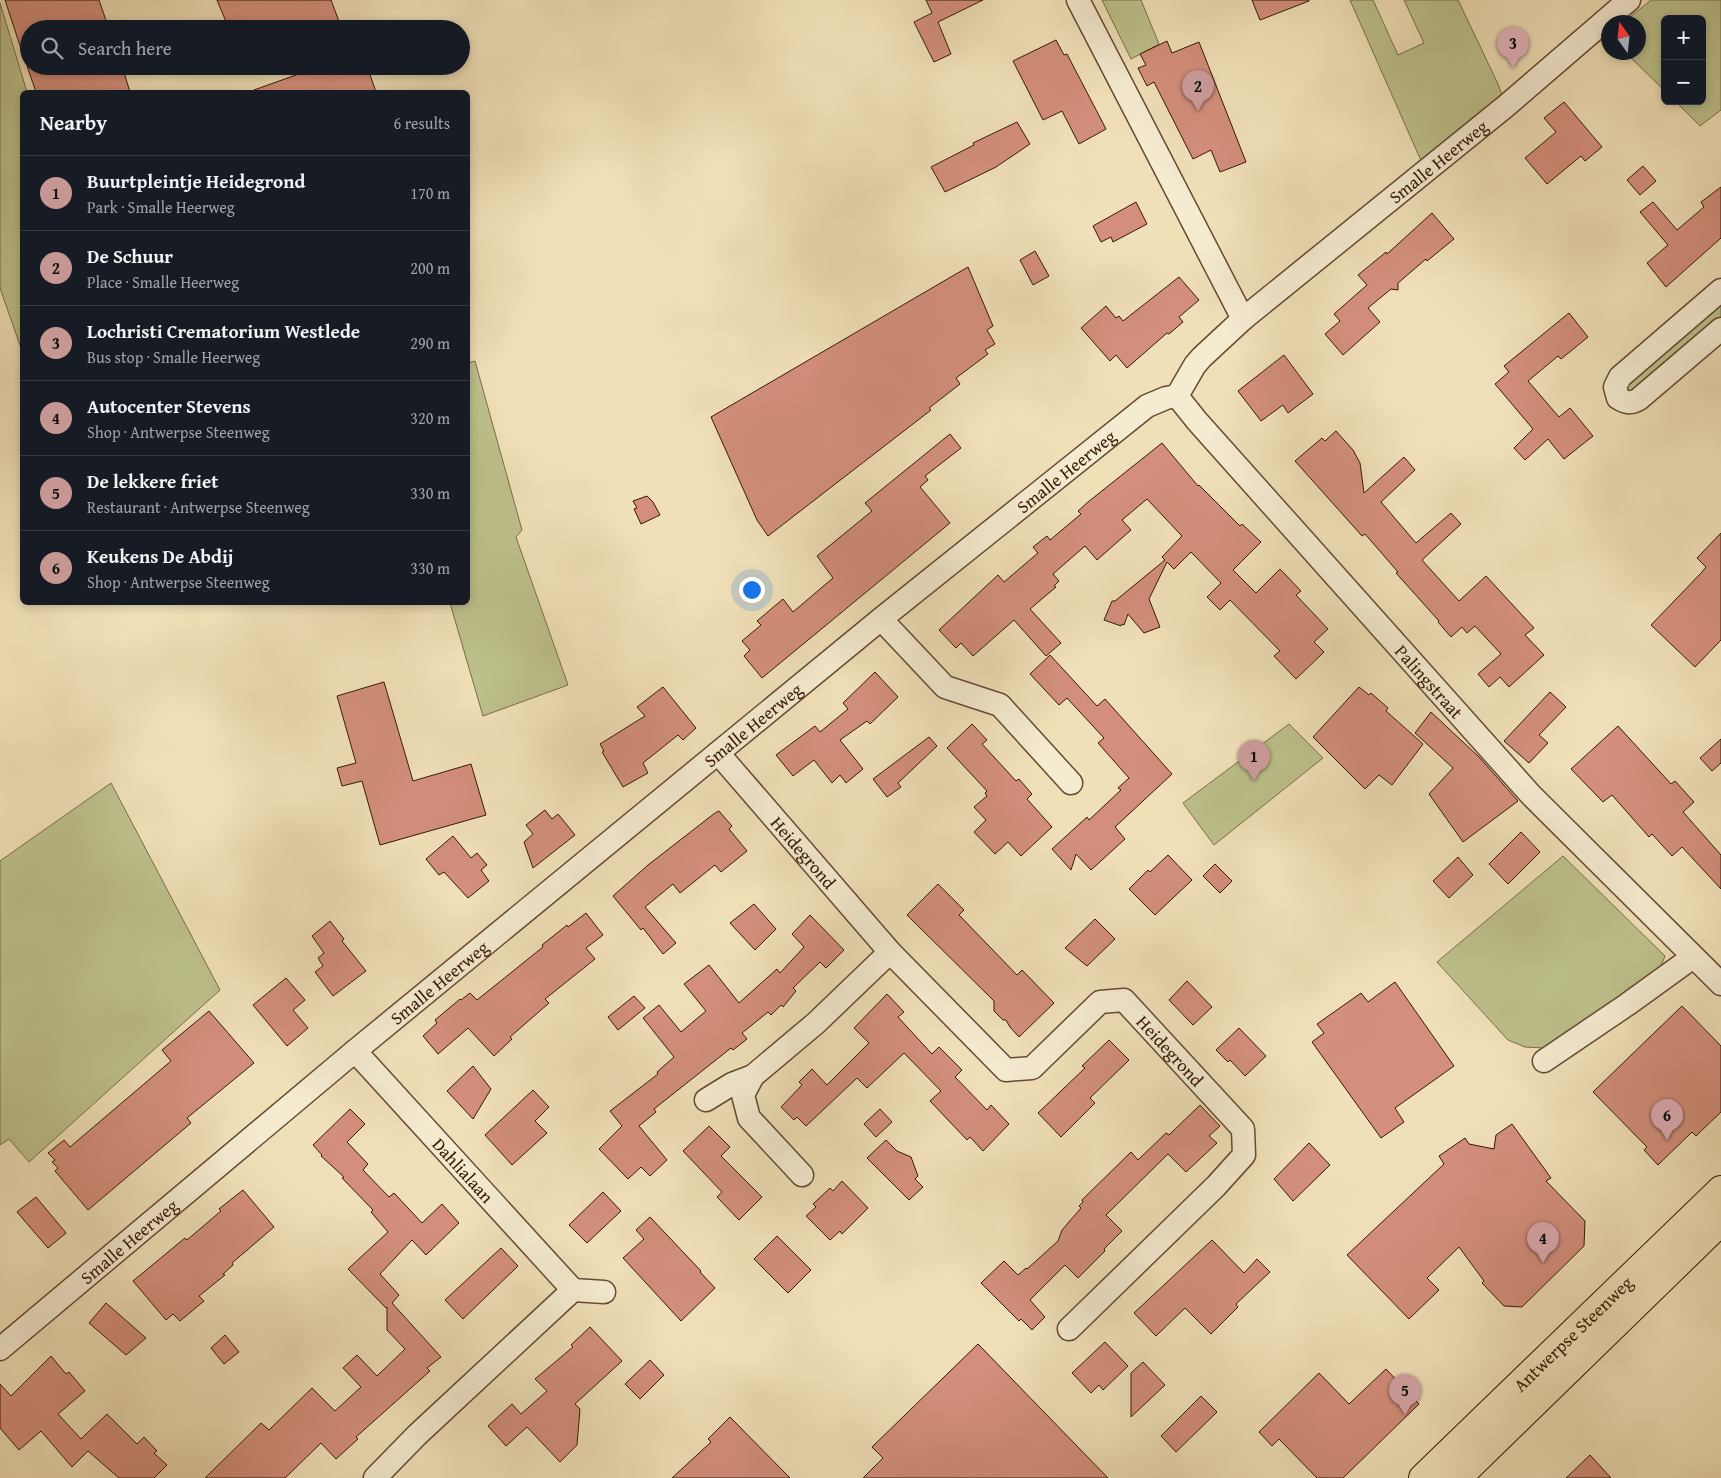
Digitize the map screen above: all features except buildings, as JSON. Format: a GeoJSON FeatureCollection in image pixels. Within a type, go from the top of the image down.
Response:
{"type":"FeatureCollection","features":[{"type":"Feature","properties":{"kind":"main road","name":"Antwerpse Steenweg"},"geometry":{"type":"LineString","coordinates":[[1423,1478],[1721,1190]]}},
{"type":"Feature","properties":{"kind":"main road","name":"Antwerpse Steenweg"},"geometry":{"type":"LineString","coordinates":[[1457,1478],[1721,1221]]}},
{"type":"Feature","properties":{"kind":"street"},"geometry":{"type":"LineString","coordinates":[[1078,0],[1243,319]]}},
{"type":"Feature","properties":{"kind":"street","name":"Smalle Heerweg"},"geometry":{"type":"LineString","coordinates":[[0,1349],[354,1050],[881,619],[1147,406],[1166,398],[1177,396],[1198,361],[1243,319],[1506,106],[1629,0]]}},
{"type":"Feature","properties":{"kind":"street"},"geometry":{"type":"LineString","coordinates":[[1721,290],[1620,377],[1615,387],[1618,398],[1628,403],[1639,399],[1721,329]]}},
{"type":"Feature","properties":{"kind":"street","name":"Palingstraat"},"geometry":{"type":"LineString","coordinates":[[1177,396],[1197,421],[1531,795],[1721,984]]}},
{"type":"Feature","properties":{"kind":"street"},"geometry":{"type":"LineString","coordinates":[[881,619],[945,687],[1000,705],[1071,783]]}},
{"type":"Feature","properties":{"kind":"street","name":"Heidegrond"},"geometry":{"type":"LineString","coordinates":[[718,753],[890,952],[1006,1070],[1032,1068],[1100,1002],[1124,1000],[1243,1129],[1244,1155],[1216,1186],[1069,1329]]}},
{"type":"Feature","properties":{"kind":"street"},"geometry":{"type":"LineString","coordinates":[[706,1100],[732,1084],[753,1076],[816,1023],[890,952]]}},
{"type":"Feature","properties":{"kind":"street"},"geometry":{"type":"LineString","coordinates":[[1544,1061],[1693,957]]}},
{"type":"Feature","properties":{"kind":"street","name":"Dahlialaan"},"geometry":{"type":"LineString","coordinates":[[354,1050],[573,1290]]}},
{"type":"Feature","properties":{"kind":"street"},"geometry":{"type":"LineString","coordinates":[[753,1076],[743,1095],[748,1118],[802,1175]]}},
{"type":"Feature","properties":{"kind":"street"},"geometry":{"type":"LineString","coordinates":[[374,1478],[573,1290],[604,1292]]}},
{"type":"Feature","properties":{"kind":"green space"},"geometry":{"type":"Polygon","coordinates":[[[1102,0],[1141,0],[1159,44],[1131,59],[1102,0]]]}},
{"type":"Feature","properties":{"kind":"green space"},"geometry":{"type":"Polygon","coordinates":[[[1350,0],[1373,0],[1398,55],[1424,43],[1404,0],[1458,0],[1498,84],[1506,106],[1426,172],[1350,0]]]}},
{"type":"Feature","properties":{"kind":"green space"},"geometry":{"type":"Polygon","coordinates":[[[1651,0],[1721,0],[1721,110],[1700,126],[1679,105],[1706,105],[1706,15],[1661,15],[1661,87],[1633,60],[1646,60],[1646,15],[1633,15],[1651,0]]]}},
{"type":"Feature","properties":{"kind":"green space"},"geometry":{"type":"Polygon","coordinates":[[[0,3],[20,69],[20,75],[22,75],[26,90],[20,90],[20,345],[0,288],[0,3]]]}},
{"type":"Feature","properties":{"kind":"green space"},"geometry":{"type":"Polygon","coordinates":[[[1721,294],[1721,321],[1630,397],[1621,382],[1721,294]]]}},
{"type":"Feature","properties":{"kind":"green space"},"geometry":{"type":"Polygon","coordinates":[[[475,361],[522,530],[516,537],[568,685],[483,716],[451,605],[470,605],[470,362],[475,361]]]}},
{"type":"Feature","properties":{"kind":"green space"},"geometry":{"type":"Polygon","coordinates":[[[1289,724],[1323,758],[1214,845],[1183,803],[1289,724]]]}},
{"type":"Feature","properties":{"kind":"green space"},"geometry":{"type":"Polygon","coordinates":[[[111,783],[220,990],[29,1162],[9,1139],[0,1145],[0,861],[111,783]]]}},
{"type":"Feature","properties":{"kind":"green space"},"geometry":{"type":"Polygon","coordinates":[[[1563,856],[1665,956],[1659,971],[1544,1048],[1525,1047],[1508,1040],[1437,962],[1563,856]]]}},
{"type":"Feature","properties":{"kind":"place","name":"Lochristi Crematorium Westlede"},"geometry":{"type":"Point","coordinates":[1513,68]}},
{"type":"Feature","properties":{"kind":"place","name":"De Schuur"},"geometry":{"type":"Point","coordinates":[1198,111]}},
{"type":"Feature","properties":{"kind":"place","name":"Buurtpleintje Heidegrond"},"geometry":{"type":"Point","coordinates":[1254,781]}},
{"type":"Feature","properties":{"kind":"place","name":"Keukens De Abdij"},"geometry":{"type":"Point","coordinates":[1667,1140]}},
{"type":"Feature","properties":{"kind":"place","name":"Autocenter Stevens"},"geometry":{"type":"Point","coordinates":[1543,1263]}},
{"type":"Feature","properties":{"kind":"place","name":"De lekkere friet"},"geometry":{"type":"Point","coordinates":[1405,1415]}}]}
